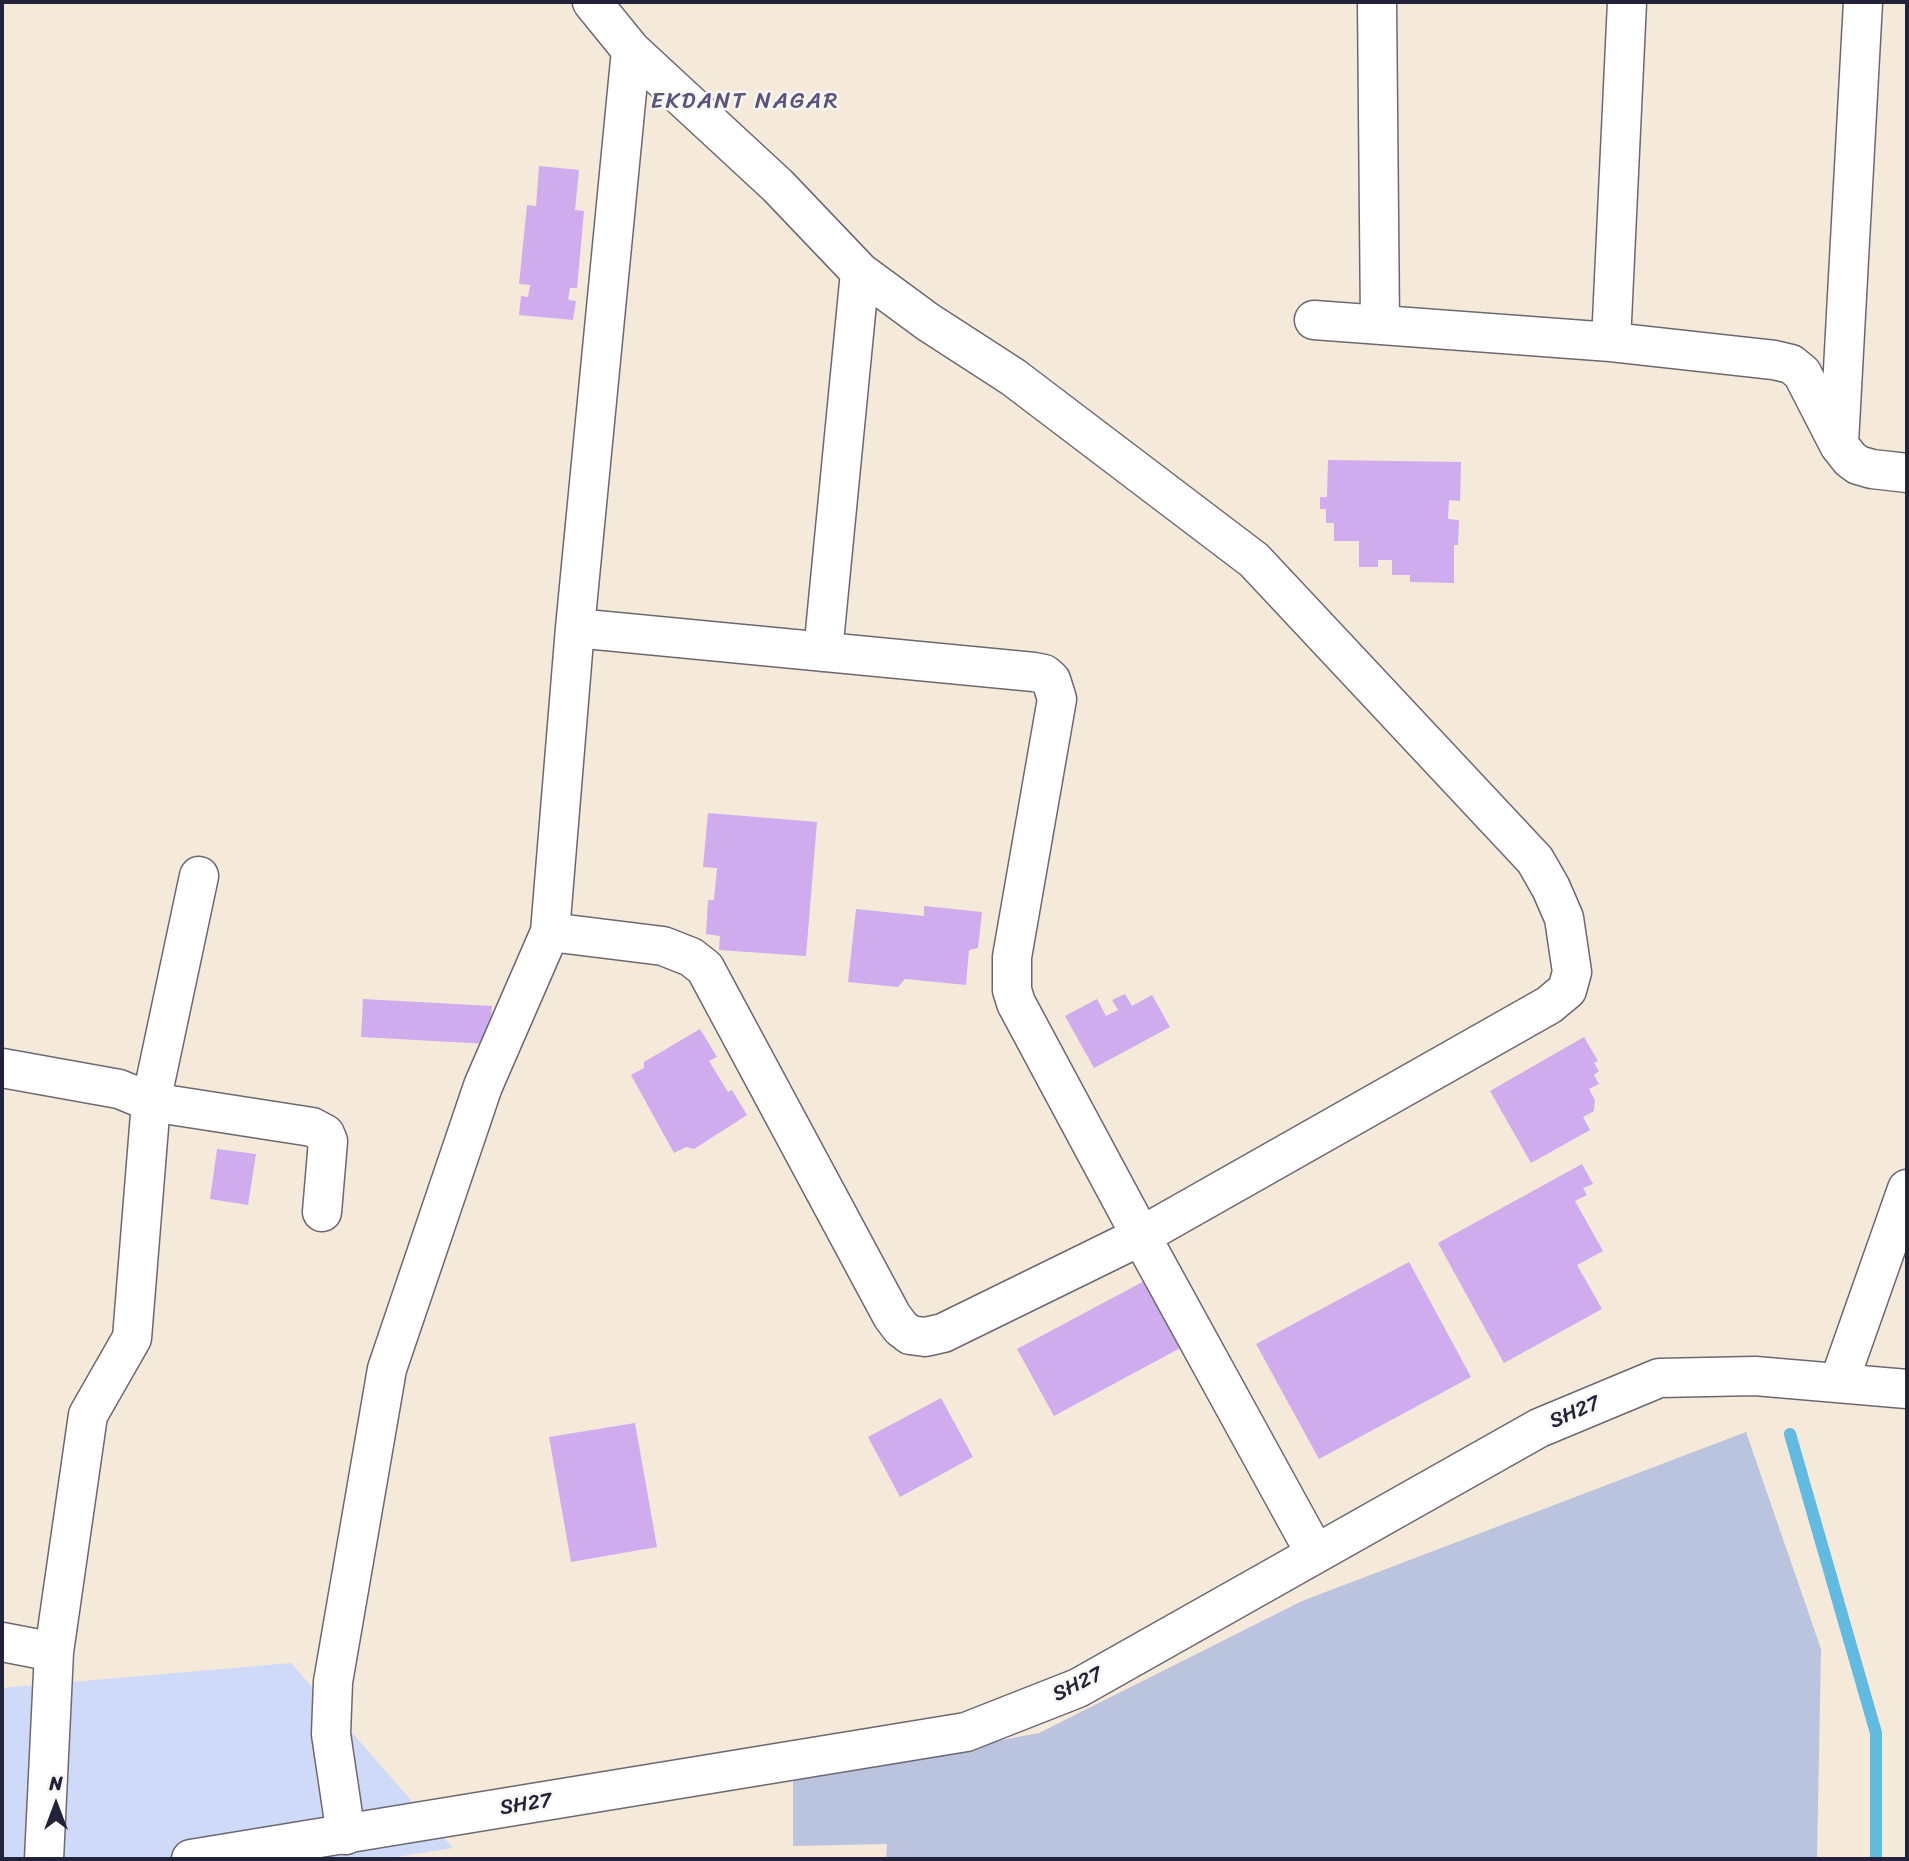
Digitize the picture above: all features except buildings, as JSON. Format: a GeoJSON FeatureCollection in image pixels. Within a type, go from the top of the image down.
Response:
{"type":"FeatureCollection","features":[{"type":"Feature","properties":{"kind":"street"},"geometry":{"type":"LineString","coordinates":[[550,932],[663,946],[691,957],[705,968],[892,1316],[910,1335],[925,1337],[943,1333],[1141,1236],[1549,1005],[1567,990],[1572,972],[1564,918],[1535,860],[1254,561],[1013,377],[928,322],[860,272],[778,186],[631,50],[592,2]]}},
{"type":"Feature","properties":{"kind":"street"},"geometry":{"type":"LineString","coordinates":[[1377,2],[1380,324]]}},
{"type":"Feature","properties":{"kind":"street"},"geometry":{"type":"LineString","coordinates":[[1611,342],[1627,2]]}},
{"type":"Feature","properties":{"kind":"street"},"geometry":{"type":"LineString","coordinates":[[1839,445],[1863,2]]}},
{"type":"Feature","properties":{"kind":"street"},"geometry":{"type":"LineString","coordinates":[[346,1835],[331,1734],[333,1682],[387,1369],[483,1086],[550,932],[575,628],[631,50]]}},
{"type":"Feature","properties":{"kind":"street"},"geometry":{"type":"LineString","coordinates":[[823,652],[860,272]]}},
{"type":"Feature","properties":{"kind":"street"},"geometry":{"type":"LineString","coordinates":[[1314,320],[1611,342],[1791,364],[1802,373],[1839,445],[1850,460],[1872,469],[1907,473]]}},
{"type":"Feature","properties":{"kind":"street"},"geometry":{"type":"LineString","coordinates":[[575,628],[1034,672],[1044,674],[1051,680],[1057,699],[1012,957],[1012,990],[1016,1003],[1141,1236],[1315,1553]]}},
{"type":"Feature","properties":{"kind":"street"},"geometry":{"type":"LineString","coordinates":[[44,1859],[54,1652],[88,1415],[132,1338],[150,1102],[199,876]]}},
{"type":"Feature","properties":{"kind":"street"},"geometry":{"type":"LineString","coordinates":[[2,1068],[120,1089],[150,1102],[312,1127],[325,1134],[328,1150],[322,1212]]}},
{"type":"Feature","properties":{"kind":"street"},"geometry":{"type":"LineString","coordinates":[[1839,1382],[1907,1189]]}},
{"type":"Feature","properties":{"kind":"street","name":"SH27"},"geometry":{"type":"LineString","coordinates":[[191,1859],[966,1732],[1078,1688],[1539,1429],[1659,1378],[1755,1376],[1907,1389]]}},
{"type":"Feature","properties":{"kind":"street"},"geometry":{"type":"LineString","coordinates":[[2,1642],[54,1652]]}},
{"type":"Feature","properties":{"kind":"shaded area"},"geometry":{"type":"Polygon","coordinates":[[[1746,1432],[1821,1649],[1817,1859],[886,1859],[887,1844],[793,1846],[793,1779],[1039,1733],[1302,1601],[1746,1432]]]}},
{"type":"Feature","properties":{"kind":"shaded area"},"geometry":{"type":"Polygon","coordinates":[[[291,1663],[453,1848],[384,1859],[2,1859],[2,1688],[291,1663]]]}},
{"type":"Feature","properties":{"kind":"waterway"},"geometry":{"type":"LineString","coordinates":[[1790,1434],[1876,1733],[1876,1859]]}},
{"type":"Feature","properties":{"kind":"district","name":"EKDANT NAGAR"},"geometry":{"type":"Point","coordinates":[745,102]}}]}
